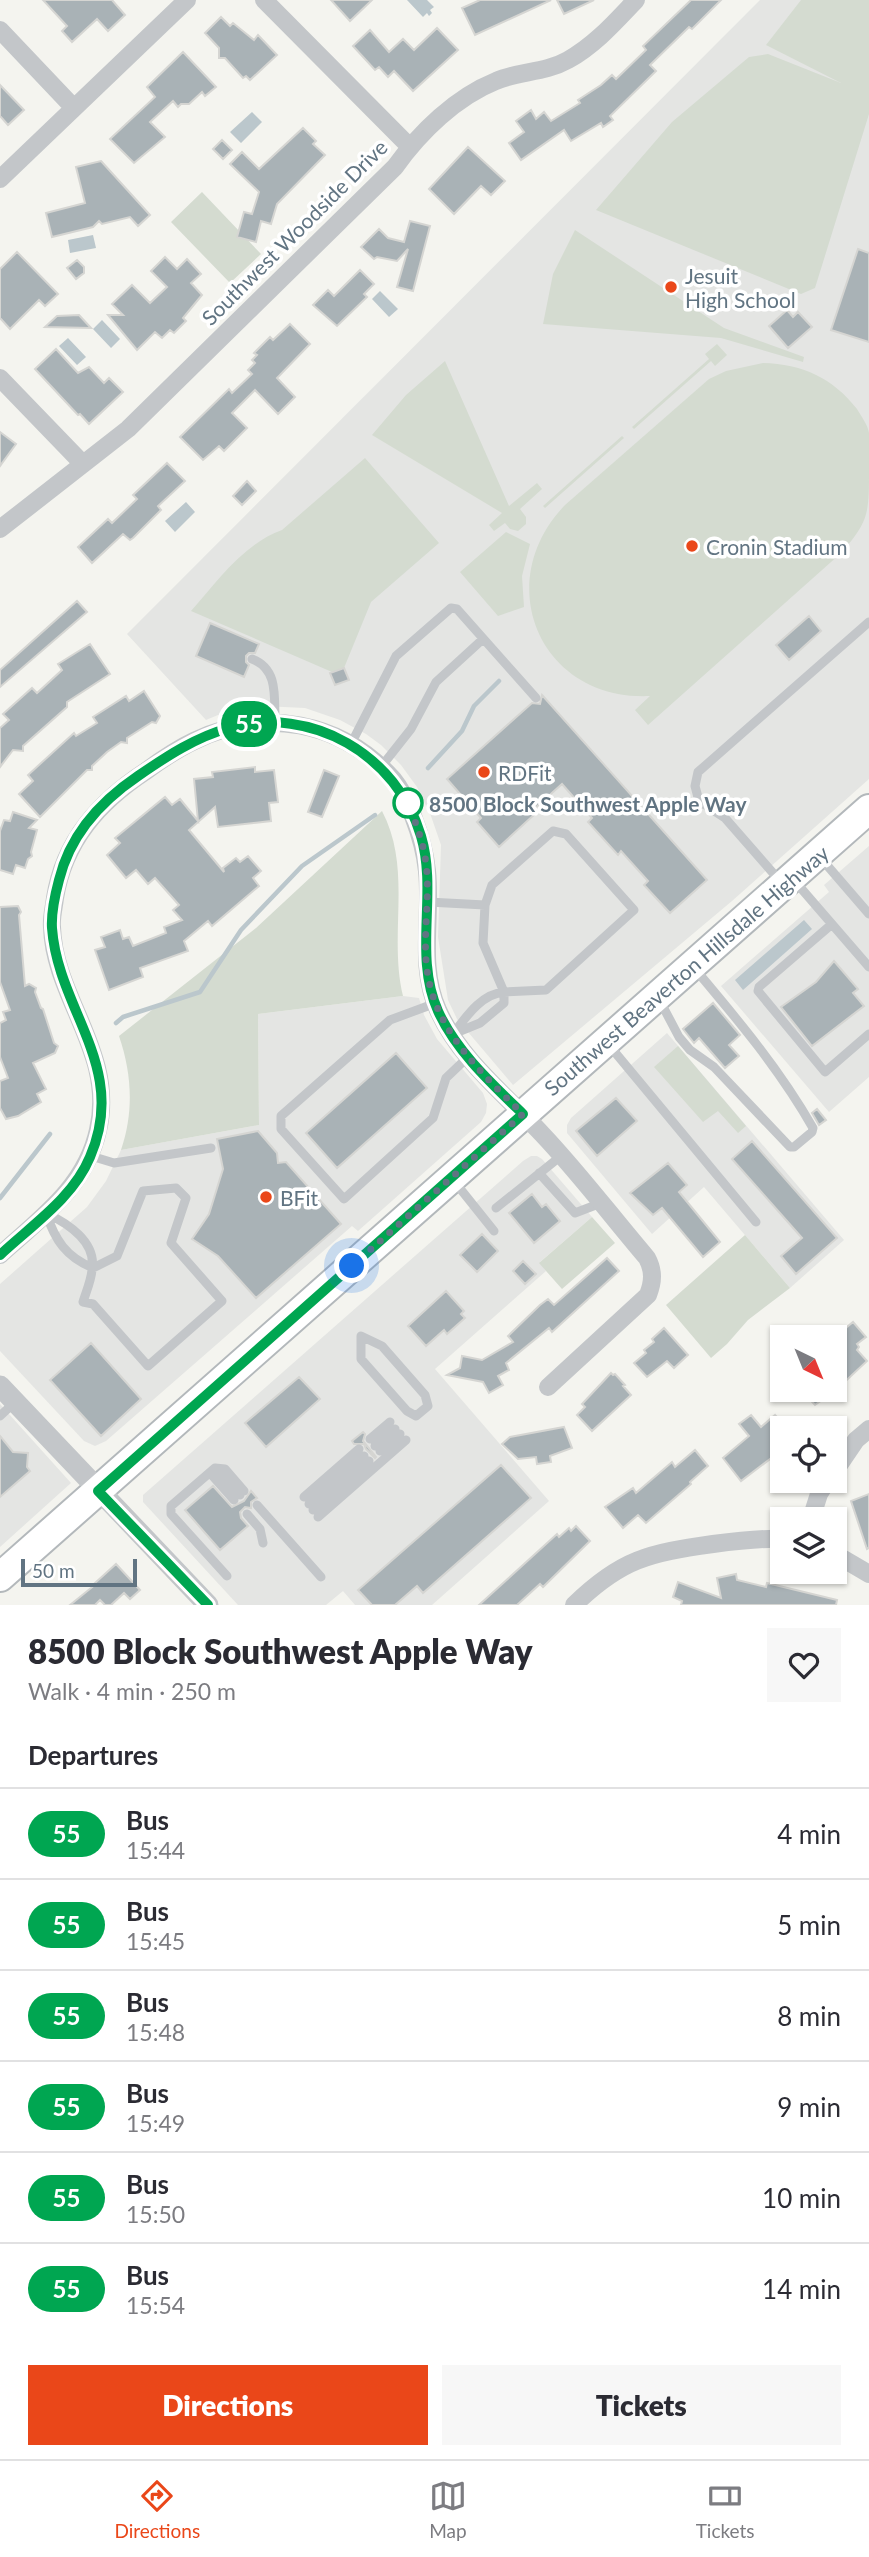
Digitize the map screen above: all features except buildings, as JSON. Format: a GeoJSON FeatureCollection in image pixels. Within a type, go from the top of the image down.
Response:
{"type":"FeatureCollection","features":[{"type":"Feature","properties":{"kind":"main road","name":"Southwest Beaverton Hillsdale Highway"},"geometry":{"type":"LineString","coordinates":[[0,1577],[869,809]]}},
{"type":"Feature","properties":{"kind":"street"},"geometry":{"type":"LineString","coordinates":[[0,179],[187,0]]}},
{"type":"Feature","properties":{"kind":"street"},"geometry":{"type":"LineString","coordinates":[[264,0],[410,147]]}},
{"type":"Feature","properties":{"kind":"street","name":"Southwest Woodside Drive"},"geometry":{"type":"LineString","coordinates":[[0,529],[138,419],[395,167],[410,147],[438,119],[469,95],[498,80],[538,72],[566,62],[589,47],[636,0]]}},
{"type":"Feature","properties":{"kind":"street"},"geometry":{"type":"LineString","coordinates":[[0,30],[74,108]]}},
{"type":"Feature","properties":{"kind":"street"},"geometry":{"type":"LineString","coordinates":[[0,378],[83,464]]}},
{"type":"Feature","properties":{"kind":"street"},"geometry":{"type":"LineString","coordinates":[[0,1255],[64,1197],[91,1156],[99,1128],[102,1083],[56,954],[51,926],[64,860],[91,816],[124,786],[194,741],[230,727],[255,723],[312,728],[351,744],[381,767],[402,793],[421,836],[427,873],[428,976],[436,1003],[453,1034],[468,1057],[561,1156],[651,1265],[652,1285],[648,1295],[548,1387]]}},
{"type":"Feature","properties":{"kind":"street"},"geometry":{"type":"LineString","coordinates":[[0,1386],[7,1409],[98,1491],[208,1605]]}},
{"type":"Feature","properties":{"kind":"street"},"geometry":{"type":"LineString","coordinates":[[847,1453],[856,1440],[869,1429]]}},
{"type":"Feature","properties":{"kind":"street"},"geometry":{"type":"LineString","coordinates":[[573,1605],[613,1572],[646,1556],[662,1551],[770,1538]]}},
{"type":"Feature","properties":{"kind":"street"},"geometry":{"type":"LineString","coordinates":[[847,1561],[869,1574]]}},
{"type":"Feature","properties":{"kind":"lane"},"geometry":{"type":"LineString","coordinates":[[351,744],[396,656],[451,608],[457,609],[536,698]]}},
{"type":"Feature","properties":{"kind":"lane"},"geometry":{"type":"LineString","coordinates":[[869,622],[696,776],[696,794],[699,801],[725,818],[832,924],[869,967]]}},
{"type":"Feature","properties":{"kind":"lane"},"geometry":{"type":"LineString","coordinates":[[381,767],[411,729],[436,682],[483,639]]}},
{"type":"Feature","properties":{"kind":"lane"},"geometry":{"type":"LineString","coordinates":[[252,660],[266,667],[272,678],[275,723]]}},
{"type":"Feature","properties":{"kind":"lane"},"geometry":{"type":"LineString","coordinates":[[453,1034],[478,1005],[493,993],[504,992],[546,990],[634,910],[566,834],[553,831],[492,885],[485,905],[483,943],[504,992],[504,1003],[480,1023],[453,1034]]}},
{"type":"Feature","properties":{"kind":"lane"},"geometry":{"type":"LineString","coordinates":[[818,855],[869,914]]}},
{"type":"Feature","properties":{"kind":"lane"},"geometry":{"type":"LineString","coordinates":[[427,902],[485,905]]}},
{"type":"Feature","properties":{"kind":"lane"},"geometry":{"type":"LineString","coordinates":[[832,924],[759,987],[758,991],[825,1072],[869,1034]]}},
{"type":"Feature","properties":{"kind":"lane"},"geometry":{"type":"LineString","coordinates":[[657,996],[679,1037],[690,1050],[714,1067],[790,1147],[794,1147],[812,1132],[813,1128],[797,1099],[752,1037],[692,965]]}},
{"type":"Feature","properties":{"kind":"lane"},"geometry":{"type":"LineString","coordinates":[[436,1003],[390,1020],[281,1116],[281,1129],[344,1199],[433,1118],[446,1077],[468,1057]]}},
{"type":"Feature","properties":{"kind":"lane"},"geometry":{"type":"LineString","coordinates":[[606,1041],[756,1222]]}},
{"type":"Feature","properties":{"kind":"lane"},"geometry":{"type":"LineString","coordinates":[[91,1156],[114,1163],[211,1148]]}},
{"type":"Feature","properties":{"kind":"lane"},"geometry":{"type":"LineString","coordinates":[[496,1208],[561,1156]]}},
{"type":"Feature","properties":{"kind":"lane"},"geometry":{"type":"LineString","coordinates":[[539,1173],[575,1213],[601,1203]]}},
{"type":"Feature","properties":{"kind":"lane"},"geometry":{"type":"LineString","coordinates":[[451,1177],[494,1231]]}},
{"type":"Feature","properties":{"kind":"lane"},"geometry":{"type":"LineString","coordinates":[[46,1213],[54,1236],[77,1262],[93,1268],[117,1256],[143,1191],[176,1188],[186,1198],[170,1243],[222,1301],[148,1366],[93,1304],[83,1302],[93,1268],[90,1250],[67,1224],[46,1213]]}},
{"type":"Feature","properties":{"kind":"lane"},"geometry":{"type":"LineString","coordinates":[[361,1336],[382,1346],[425,1395],[428,1406],[416,1416],[407,1411],[361,1359],[361,1336]]}},
{"type":"Feature","properties":{"kind":"lane"},"geometry":{"type":"LineString","coordinates":[[398,1431],[375,1445],[398,1431]]}},
{"type":"Feature","properties":{"kind":"lane"},"geometry":{"type":"LineString","coordinates":[[311,1507],[398,1431]]}},
{"type":"Feature","properties":{"kind":"lane"},"geometry":{"type":"LineString","coordinates":[[311,1507],[364,1455],[311,1507]]}},
{"type":"Feature","properties":{"kind":"lane"},"geometry":{"type":"LineString","coordinates":[[227,1576],[171,1514],[171,1506],[212,1470],[239,1495]]}},
{"type":"Feature","properties":{"kind":"lane"},"geometry":{"type":"LineString","coordinates":[[263,1544],[252,1509],[258,1515],[266,1515],[321,1577]]}},
{"type":"Feature","properties":{"kind":"shaded area"},"geometry":{"type":"Polygon","coordinates":[[[407,0],[427,0],[434,7],[430,10],[432,13],[423,17],[407,0]]]}},
{"type":"Feature","properties":{"kind":"shaded area","name":"Jesuit High School"},"geometry":{"type":"Polygon","coordinates":[[[760,0],[869,0],[869,779],[732,901],[513,1085],[457,1019],[448,1000],[438,937],[441,845],[417,787],[401,765],[366,734],[340,720],[305,708],[262,706],[206,720],[127,634],[760,0]]]}},
{"type":"Feature","properties":{"kind":"shaded area"},"geometry":{"type":"Polygon","coordinates":[[[801,0],[869,0],[869,114],[815,288],[801,294],[596,210],[672,122],[749,57],[768,54],[841,83],[766,45],[801,0]]]}},
{"type":"Feature","properties":{"kind":"shaded area"},"geometry":{"type":"Polygon","coordinates":[[[252,112],[262,122],[241,143],[230,132],[252,112]]]}},
{"type":"Feature","properties":{"kind":"shaded area"},"geometry":{"type":"Polygon","coordinates":[[[202,192],[261,254],[230,283],[171,222],[202,192]]]}},
{"type":"Feature","properties":{"kind":"shaded area"},"geometry":{"type":"Polygon","coordinates":[[[575,230],[724,328],[804,357],[803,362],[721,338],[543,324],[553,274],[575,230]]]}},
{"type":"Feature","properties":{"kind":"shaded area"},"geometry":{"type":"Polygon","coordinates":[[[93,235],[96,248],[70,253],[68,240],[93,235]]]}},
{"type":"Feature","properties":{"kind":"shaded area"},"geometry":{"type":"Polygon","coordinates":[[[380,291],[398,309],[389,317],[372,299],[380,291]]]}},
{"type":"Feature","properties":{"kind":"shaded area"},"geometry":{"type":"Polygon","coordinates":[[[102,320],[120,339],[111,348],[93,329],[102,320]]]}},
{"type":"Feature","properties":{"kind":"shaded area"},"geometry":{"type":"Polygon","coordinates":[[[68,338],[86,357],[77,365],[59,346],[68,338]]]}},
{"type":"Feature","properties":{"kind":"shaded area"},"geometry":{"type":"Polygon","coordinates":[[[717,344],[727,355],[715,366],[711,361],[634,429],[632,427],[709,359],[705,354],[717,344]]]}},
{"type":"Feature","properties":{"kind":"shaded area"},"geometry":{"type":"Polygon","coordinates":[[[445,361],[509,506],[537,483],[542,489],[520,509],[526,517],[526,524],[518,531],[510,529],[505,523],[494,531],[489,525],[502,513],[372,435],[406,395],[445,361]]]}},
{"type":"Feature","properties":{"kind":"shaded area","name":"Cronin Stadium"},"geometry":{"type":"Polygon","coordinates":[[[763,363],[791,366],[816,375],[838,389],[857,409],[869,433],[869,497],[865,516],[857,533],[840,554],[648,725],[635,710],[650,696],[612,692],[580,679],[555,658],[538,632],[530,601],[531,568],[543,536],[565,505],[709,379],[726,371],[763,363]]]}},
{"type":"Feature","properties":{"kind":"shaded area"},"geometry":{"type":"Polygon","coordinates":[[[622,436],[624,438],[545,508],[543,506],[622,436]]]}},
{"type":"Feature","properties":{"kind":"shaded area"},"geometry":{"type":"Polygon","coordinates":[[[365,458],[439,543],[371,602],[344,668],[332,672],[191,611],[243,554],[268,536],[282,530],[365,458]]]}},
{"type":"Feature","properties":{"kind":"shaded area"},"geometry":{"type":"Polygon","coordinates":[[[186,502],[195,512],[175,532],[165,521],[186,502]]]}},
{"type":"Feature","properties":{"kind":"shaded area"},"geometry":{"type":"Polygon","coordinates":[[[506,532],[530,544],[522,576],[524,607],[498,616],[460,572],[506,532]]]}},
{"type":"Feature","properties":{"kind":"shaded area"},"geometry":{"type":"Polygon","coordinates":[[[382,811],[396,856],[399,973],[403,996],[258,1014],[259,1125],[121,1150],[128,1121],[130,1093],[127,1064],[119,1036],[256,928],[382,811]]]}},
{"type":"Feature","properties":{"kind":"shaded area"},"geometry":{"type":"Polygon","coordinates":[[[869,846],[869,1077],[829,1112],[721,986],[829,892],[824,885],[869,846]]]}},
{"type":"Feature","properties":{"kind":"shaded area"},"geometry":{"type":"Polygon","coordinates":[[[804,920],[812,929],[743,990],[735,980],[804,920]]]}},
{"type":"Feature","properties":{"kind":"shaded area"},"geometry":{"type":"Polygon","coordinates":[[[403,996],[419,998],[424,1015],[437,1039],[483,1093],[487,1104],[481,1122],[358,1231],[352,1226],[106,1441],[95,1446],[84,1441],[0,1351],[0,1284],[87,1207],[106,1181],[121,1150],[259,1125],[258,1014],[403,996]]]}},
{"type":"Feature","properties":{"kind":"shaded area"},"geometry":{"type":"Polygon","coordinates":[[[667,1033],[844,1240],[790,1288],[704,1187],[652,1234],[567,1133],[571,1118],[667,1033]]]}},
{"type":"Feature","properties":{"kind":"shaded area"},"geometry":{"type":"Polygon","coordinates":[[[678,1046],[746,1126],[738,1133],[718,1111],[703,1122],[654,1067],[678,1046]]]}},
{"type":"Feature","properties":{"kind":"shaded area"},"geometry":{"type":"Polygon","coordinates":[[[537,1156],[592,1217],[540,1262],[546,1271],[435,1369],[549,1501],[432,1605],[355,1605],[343,1591],[326,1605],[238,1605],[143,1502],[143,1495],[523,1161],[537,1156]]]}},
{"type":"Feature","properties":{"kind":"shaded area"},"geometry":{"type":"Polygon","coordinates":[[[592,1217],[615,1243],[562,1289],[539,1263],[592,1217]]]}},
{"type":"Feature","properties":{"kind":"shaded area"},"geometry":{"type":"Polygon","coordinates":[[[745,1235],[790,1288],[748,1320],[711,1358],[666,1305],[745,1235]]]}},
{"type":"Feature","properties":{"kind":"shaded area"},"geometry":{"type":"Polygon","coordinates":[[[0,1404],[71,1483],[0,1547],[0,1404]]]}},
{"type":"Feature","properties":{"kind":"waterway"},"geometry":{"type":"LineString","coordinates":[[428,768],[462,731],[474,706],[499,681]]}},
{"type":"Feature","properties":{"kind":"waterway"},"geometry":{"type":"LineString","coordinates":[[116,1023],[123,1017],[200,992],[241,930],[302,866],[375,815]]}},
{"type":"Feature","properties":{"kind":"waterway"},"geometry":{"type":"LineString","coordinates":[[0,1198],[50,1134]]}},
{"type":"Feature","properties":{"kind":"bus line","name":"55"},"geometry":{"type":"LineString","coordinates":[[0,1255],[64,1197],[91,1156],[99,1128],[102,1083],[56,954],[51,926],[64,860],[91,816],[124,786],[159,762],[194,741],[230,727],[280,722],[312,728],[344,740],[363,752],[396,783],[408,803],[421,836],[427,873],[428,976],[439,1012],[468,1057],[523,1114],[98,1491],[208,1605]]}},
{"type":"Feature","properties":{"kind":"place","name":"Jesuit High School"},"geometry":{"type":"Point","coordinates":[671,287]}},
{"type":"Feature","properties":{"kind":"place","name":"Cronin Stadium"},"geometry":{"type":"Point","coordinates":[692,546]}},
{"type":"Feature","properties":{"kind":"place","name":"RDFit"},"geometry":{"type":"Point","coordinates":[484,772]}},
{"type":"Feature","properties":{"kind":"place","name":"8500 Block Southwest Apple Way"},"geometry":{"type":"Point","coordinates":[408,803]}},
{"type":"Feature","properties":{"kind":"place","name":"BFit"},"geometry":{"type":"Point","coordinates":[266,1197]}},
{"type":"Feature","properties":{"kind":"route"},"geometry":{"type":"LineString","coordinates":[[352,1266],[523,1114],[468,1057],[439,1012],[428,976],[427,873],[421,836],[408,803]]}}]}
